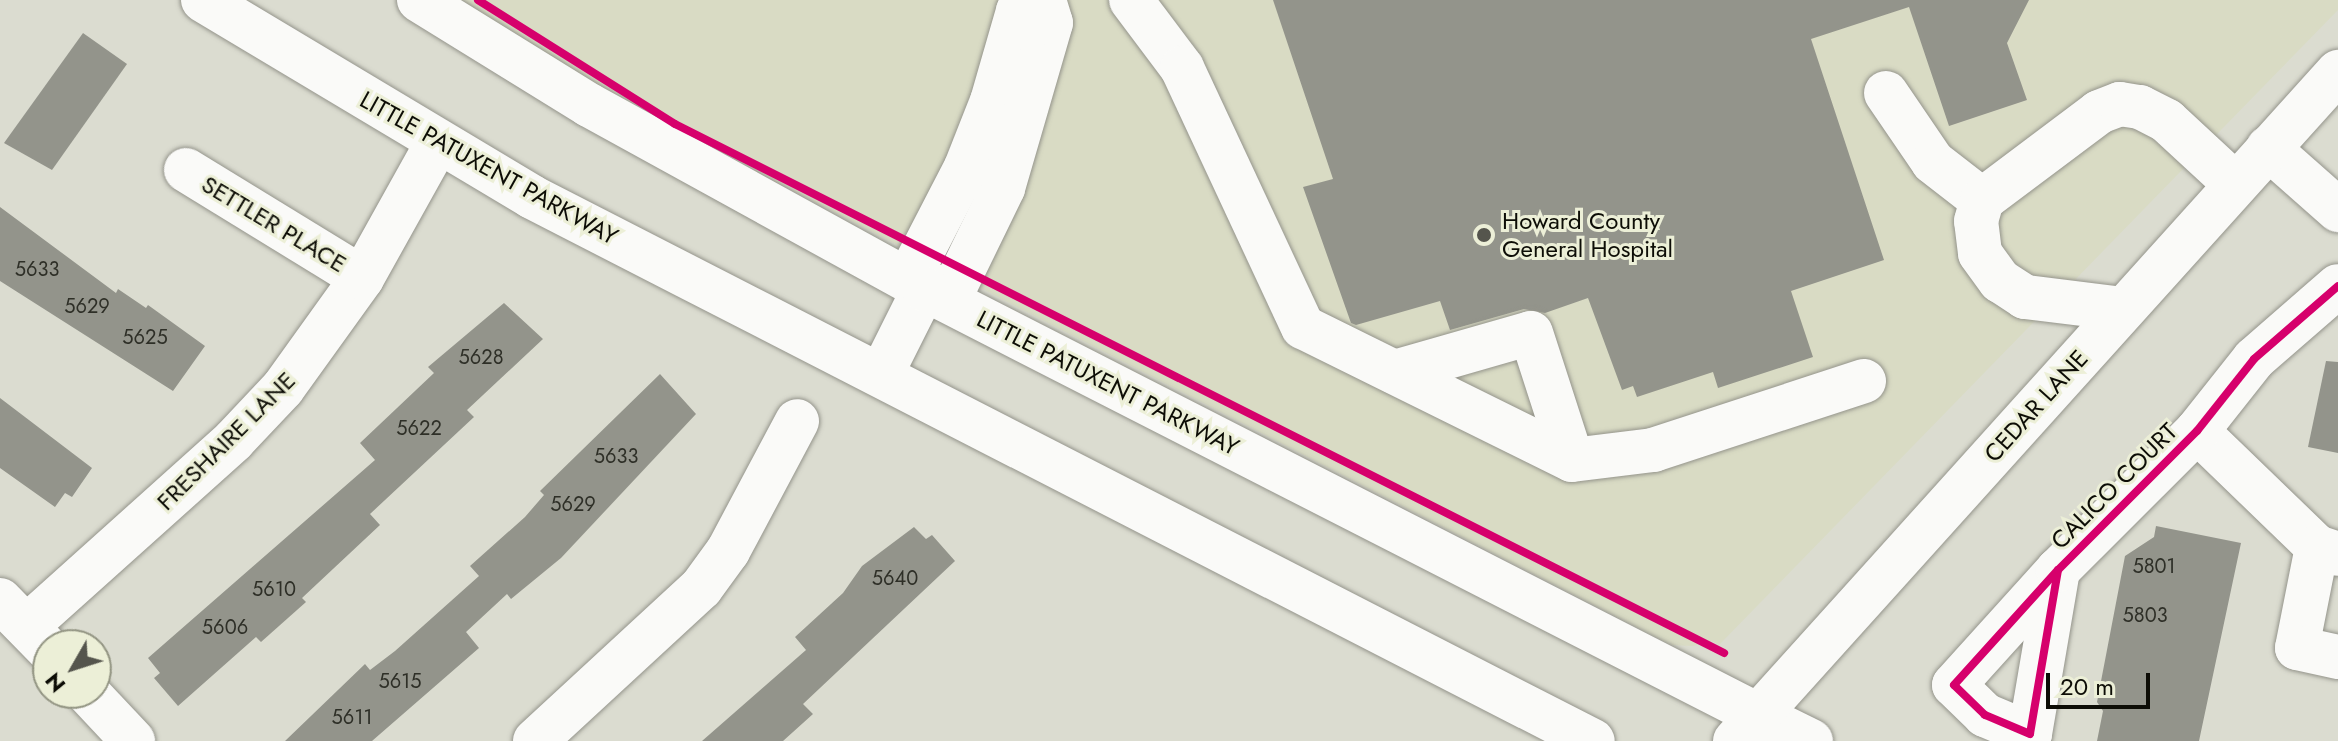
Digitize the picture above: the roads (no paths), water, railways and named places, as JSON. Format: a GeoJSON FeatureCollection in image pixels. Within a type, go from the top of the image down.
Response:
{"type":"FeatureCollection","features":[{"type":"Feature","properties":{"kind":"main road","name":"LITTLE PATUXENT PARKWAY"},"geometry":{"type":"LineString","coordinates":[[419,0],[589,105],[924,289],[1747,728],[1811,741]]}},
{"type":"Feature","properties":{"kind":"main road"},"geometry":{"type":"LineString","coordinates":[[882,373],[924,289],[916,264],[971,154],[1018,11],[1031,0]]}},
{"type":"Feature","properties":{"kind":"main road"},"geometry":{"type":"LineString","coordinates":[[924,289],[956,285],[1003,188],[1051,23],[1044,0]]}},
{"type":"Feature","properties":{"kind":"main road"},"geometry":{"type":"LineString","coordinates":[[1131,0],[1182,68],[1303,327],[1572,460],[1653,450],[1864,381]]}},
{"type":"Feature","properties":{"kind":"main road","name":"LITTLE PATUXENT PARKWAY"},"geometry":{"type":"LineString","coordinates":[[207,1],[437,143],[532,197],[882,373],[1593,741]]}},
{"type":"Feature","properties":{"kind":"main road","name":"CEDAR LANE"},"geometry":{"type":"LineString","coordinates":[[1747,728],[2338,72]]}},
{"type":"Feature","properties":{"kind":"main road"},"geometry":{"type":"LineString","coordinates":[[1886,93],[1933,162],[1982,200]]}},
{"type":"Feature","properties":{"kind":"main road"},"geometry":{"type":"LineString","coordinates":[[2123,309],[2036,300],[2000,281],[1980,253],[1976,221],[1982,200],[2099,112],[2120,104],[2140,107],[2167,121],[2235,184]]}},
{"type":"Feature","properties":{"kind":"main road","name":"FRESHAIRE LANE"},"geometry":{"type":"LineString","coordinates":[[25,625],[234,440],[324,337],[362,278],[437,143]]}},
{"type":"Feature","properties":{"kind":"main road"},"geometry":{"type":"LineString","coordinates":[[2268,148],[2338,210]]}},
{"type":"Feature","properties":{"kind":"main road","name":"SETTLER PLACE"},"geometry":{"type":"LineString","coordinates":[[186,170],[362,278]]}},
{"type":"Feature","properties":{"kind":"main road","name":"CALICO COURT"},"geometry":{"type":"LineString","coordinates":[[2058,570],[2197,431],[2254,359],[2338,286]]}},
{"type":"Feature","properties":{"kind":"main road"},"geometry":{"type":"LineString","coordinates":[[1395,372],[1531,333],[1572,460]]}},
{"type":"Feature","properties":{"kind":"main road"},"geometry":{"type":"LineString","coordinates":[[535,741],[701,588],[728,551],[797,421]]}},
{"type":"Feature","properties":{"kind":"main road"},"geometry":{"type":"LineString","coordinates":[[2197,431],[2328,550],[2297,648],[2338,657]]}},
{"type":"Feature","properties":{"kind":"main road"},"geometry":{"type":"LineString","coordinates":[[103,709],[133,741]]}},
{"type":"Feature","properties":{"kind":"place","name":"Howard County General Hospital"},"geometry":{"type":"Point","coordinates":[1484,235]}}]}
